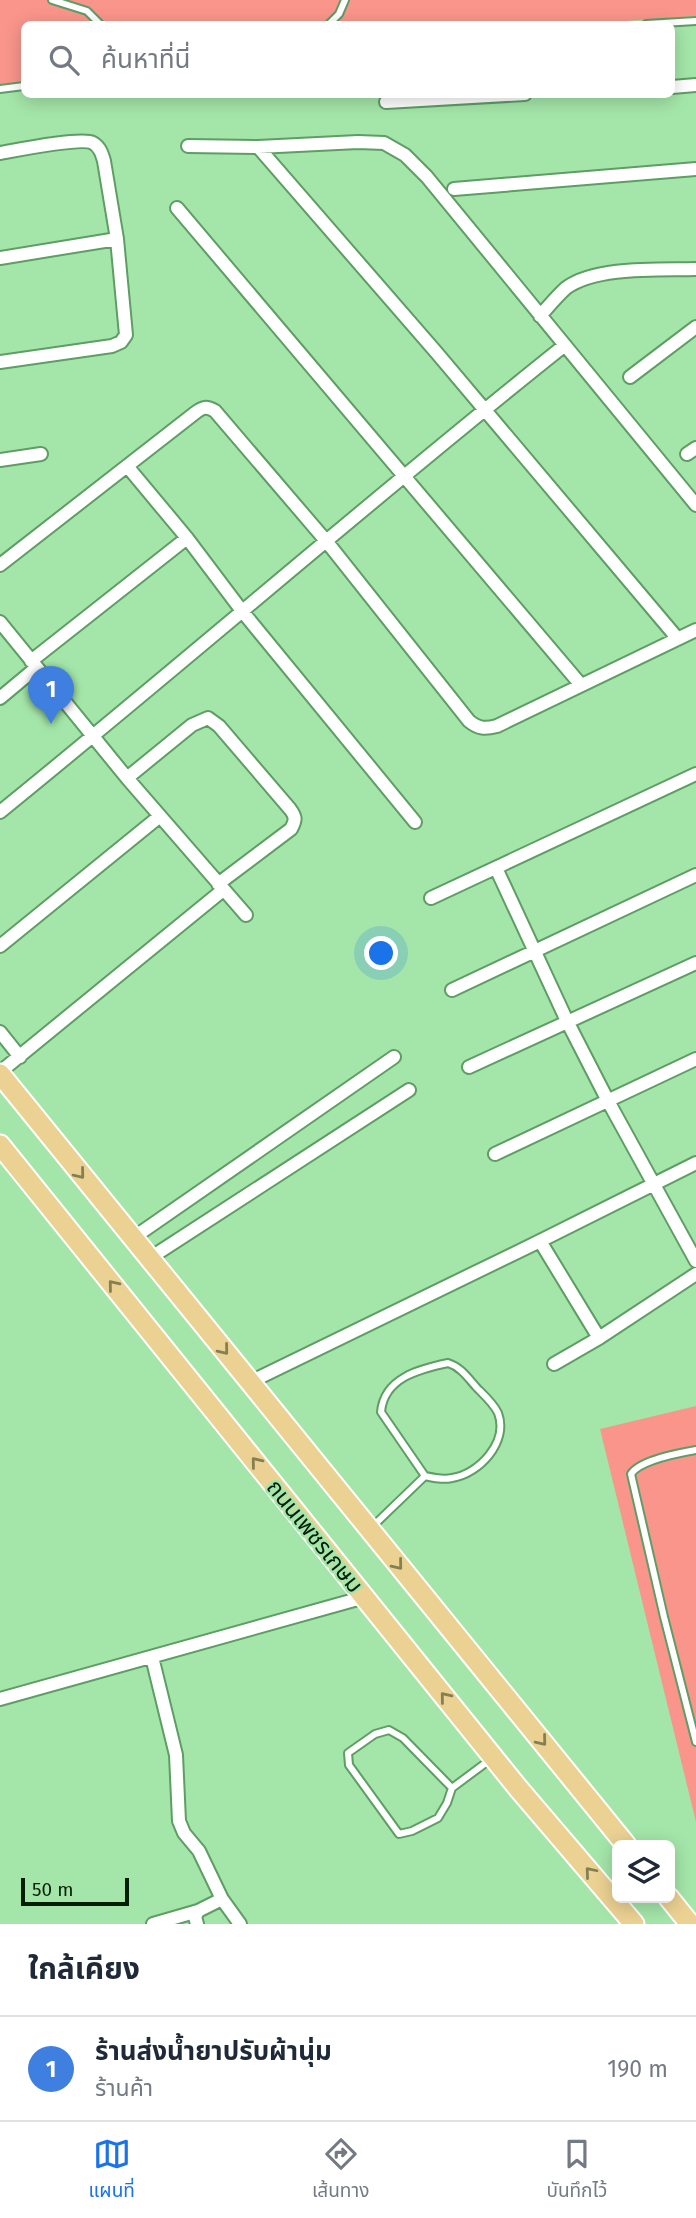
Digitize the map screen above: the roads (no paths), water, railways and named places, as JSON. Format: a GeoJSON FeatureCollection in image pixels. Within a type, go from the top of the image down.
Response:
{"type":"FeatureCollection","features":[{"type":"Feature","properties":{"kind":"main road","name":"ถนนเพชรเกษม"},"geometry":{"type":"LineString","coordinates":[[0,1073],[622,1840]]}},
{"type":"Feature","properties":{"kind":"main road","name":"ถนนเพชรเกษม"},"geometry":{"type":"LineString","coordinates":[[2,1147],[494,1758],[634,1924]]}},
{"type":"Feature","properties":{"kind":"main road"},"geometry":{"type":"LineString","coordinates":[[673,1903],[690,1924]]}},
{"type":"Feature","properties":{"kind":"street"},"geometry":{"type":"LineString","coordinates":[[675,87],[696,85]]}},
{"type":"Feature","properties":{"kind":"street"},"geometry":{"type":"LineString","coordinates":[[386,102],[456,98]]}},
{"type":"Feature","properties":{"kind":"street"},"geometry":{"type":"LineString","coordinates":[[0,153],[80,141],[95,145],[101,150],[117,239],[127,335],[121,342],[111,346],[0,362]]}},
{"type":"Feature","properties":{"kind":"street"},"geometry":{"type":"LineString","coordinates":[[188,146],[384,143],[405,155],[696,505]]}},
{"type":"Feature","properties":{"kind":"street"},"geometry":{"type":"LineString","coordinates":[[258,147],[678,639]]}},
{"type":"Feature","properties":{"kind":"street"},"geometry":{"type":"LineString","coordinates":[[454,189],[696,169]]}},
{"type":"Feature","properties":{"kind":"street"},"geometry":{"type":"LineString","coordinates":[[177,208],[581,685]]}},
{"type":"Feature","properties":{"kind":"street"},"geometry":{"type":"LineString","coordinates":[[0,258],[117,239]]}},
{"type":"Feature","properties":{"kind":"street"},"geometry":{"type":"LineString","coordinates":[[540,316],[566,289],[596,275],[696,269]]}},
{"type":"Feature","properties":{"kind":"street"},"geometry":{"type":"LineString","coordinates":[[630,377],[696,327]]}},
{"type":"Feature","properties":{"kind":"street"},"geometry":{"type":"LineString","coordinates":[[0,812],[484,409],[565,345]]}},
{"type":"Feature","properties":{"kind":"street"},"geometry":{"type":"LineString","coordinates":[[0,565],[195,413],[208,407],[215,411],[327,542],[478,728],[498,726],[696,631]]}},
{"type":"Feature","properties":{"kind":"street"},"geometry":{"type":"LineString","coordinates":[[0,460],[41,454]]}},
{"type":"Feature","properties":{"kind":"street"},"geometry":{"type":"LineString","coordinates":[[127,466],[415,822]]}},
{"type":"Feature","properties":{"kind":"street"},"geometry":{"type":"LineString","coordinates":[[0,698],[34,664],[187,538]]}},
{"type":"Feature","properties":{"kind":"street"},"geometry":{"type":"LineString","coordinates":[[0,622],[127,778],[246,915]]}},
{"type":"Feature","properties":{"kind":"street"},"geometry":{"type":"LineString","coordinates":[[0,1073],[295,822],[295,815],[290,809],[219,726],[208,718],[192,725],[127,778]]}},
{"type":"Feature","properties":{"kind":"street"},"geometry":{"type":"LineString","coordinates":[[431,898],[696,774]]}},
{"type":"Feature","properties":{"kind":"street"},"geometry":{"type":"LineString","coordinates":[[0,946],[160,816]]}},
{"type":"Feature","properties":{"kind":"street"},"geometry":{"type":"LineString","coordinates":[[496,868],[567,1021],[696,1261]]}},
{"type":"Feature","properties":{"kind":"street"},"geometry":{"type":"LineString","coordinates":[[452,990],[696,874]]}},
{"type":"Feature","properties":{"kind":"street"},"geometry":{"type":"LineString","coordinates":[[469,1067],[696,963]]}},
{"type":"Feature","properties":{"kind":"street"},"geometry":{"type":"LineString","coordinates":[[0,1032],[20,1057]]}},
{"type":"Feature","properties":{"kind":"street"},"geometry":{"type":"LineString","coordinates":[[133,1238],[394,1057]]}},
{"type":"Feature","properties":{"kind":"street"},"geometry":{"type":"LineString","coordinates":[[495,1154],[696,1059]]}},
{"type":"Feature","properties":{"kind":"street"},"geometry":{"type":"LineString","coordinates":[[150,1258],[409,1090]]}},
{"type":"Feature","properties":{"kind":"street"},"geometry":{"type":"LineString","coordinates":[[250,1382],[696,1163]]}},
{"type":"Feature","properties":{"kind":"street"},"geometry":{"type":"LineString","coordinates":[[540,1241],[598,1338]]}},
{"type":"Feature","properties":{"kind":"street"},"geometry":{"type":"LineString","coordinates":[[554,1364],[696,1274]]}},
{"type":"Feature","properties":{"kind":"street"},"geometry":{"type":"LineString","coordinates":[[0,1699],[365,1597]]}},
{"type":"Feature","properties":{"kind":"street"},"geometry":{"type":"LineString","coordinates":[[152,1657],[176,1755],[179,1821],[184,1833],[199,1851],[222,1899],[240,1924]]}},
{"type":"Feature","properties":{"kind":"street"},"geometry":{"type":"LineString","coordinates":[[153,1924],[197,1917],[222,1899]]}},
{"type":"Feature","properties":{"kind":"lane"},"geometry":{"type":"LineString","coordinates":[[52,0],[87,11],[97,21]]}},
{"type":"Feature","properties":{"kind":"lane"},"geometry":{"type":"LineString","coordinates":[[332,21],[339,14],[345,0]]}},
{"type":"Feature","properties":{"kind":"lane"},"geometry":{"type":"LineString","coordinates":[[675,22],[696,21]]}},
{"type":"Feature","properties":{"kind":"lane"},"geometry":{"type":"LineString","coordinates":[[0,89],[21,86]]}},
{"type":"Feature","properties":{"kind":"lane"},"geometry":{"type":"LineString","coordinates":[[448,1363],[459,1367],[497,1410],[499,1430],[494,1448],[486,1459],[470,1471],[455,1478],[425,1476],[381,1412],[382,1401],[388,1390],[416,1371],[448,1363]]}},
{"type":"Feature","properties":{"kind":"lane"},"geometry":{"type":"LineString","coordinates":[[696,1450],[636,1467],[631,1474],[696,1742]]}},
{"type":"Feature","properties":{"kind":"lane"},"geometry":{"type":"LineString","coordinates":[[369,1529],[425,1476]]}},
{"type":"Feature","properties":{"kind":"lane"},"geometry":{"type":"LineString","coordinates":[[452,1788],[403,1738],[389,1730],[375,1734],[348,1753],[349,1765],[399,1834],[412,1831],[438,1818],[452,1788],[494,1758]]}},
{"type":"Feature","properties":{"kind":"place","name":"ร้านส่งน้ำยาปรับผ้านุ่ม"},"geometry":{"type":"Point","coordinates":[51,724]}}]}
